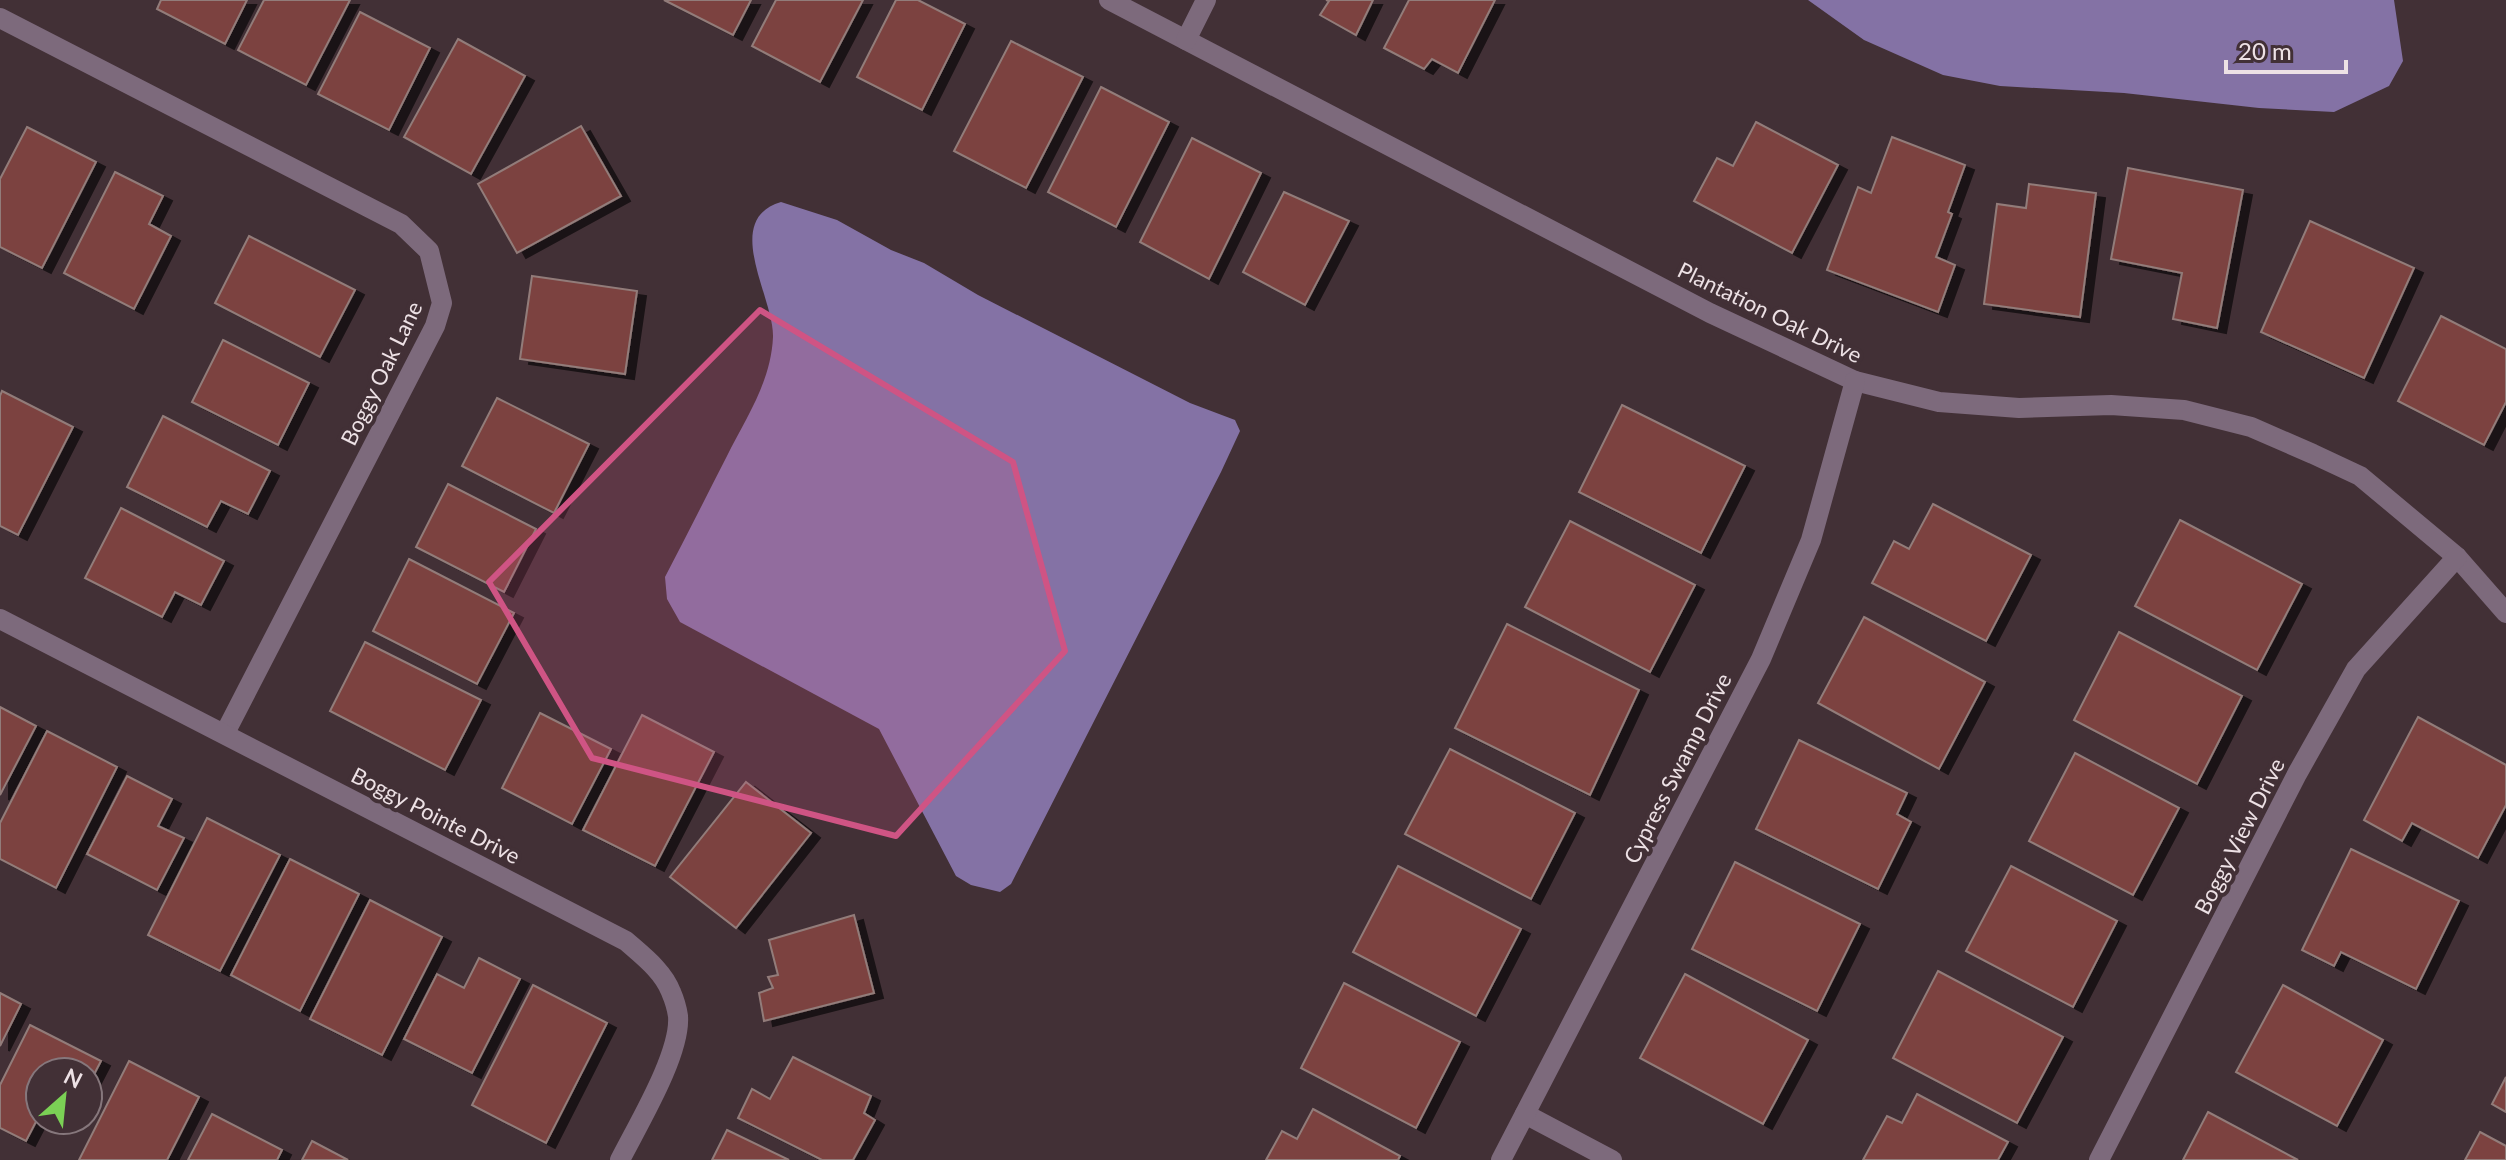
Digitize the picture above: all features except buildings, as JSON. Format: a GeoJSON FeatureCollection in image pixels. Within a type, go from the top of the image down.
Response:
{"type":"FeatureCollection","features":[{"type":"Feature","properties":{"kind":"street","name":"Plantation Oak Drive"},"geometry":{"type":"LineString","coordinates":[[1109,0],[1710,313],[1855,381],[1939,402],[2019,408],[2111,405],[2184,410],[2251,427],[2360,476],[2457,557],[2506,613]]}},
{"type":"Feature","properties":{"kind":"street"},"geometry":{"type":"LineString","coordinates":[[1186,40],[1206,0]]}},
{"type":"Feature","properties":{"kind":"street","name":"Boggy Oak Lane"},"geometry":{"type":"LineString","coordinates":[[0,18],[401,224],[429,251],[437,275],[442,303],[435,326],[225,733]]}},
{"type":"Feature","properties":{"kind":"street","name":"Cypress Swamp Drive"},"geometry":{"type":"LineString","coordinates":[[1501,1160],[1761,659],[1811,540],[1855,381]]}},
{"type":"Feature","properties":{"kind":"street","name":"Boggy View Drive"},"geometry":{"type":"LineString","coordinates":[[2099,1160],[2297,774],[2356,669],[2457,557]]}},
{"type":"Feature","properties":{"kind":"street","name":"Boggy Pointe Drive"},"geometry":{"type":"LineString","coordinates":[[0,619],[626,941],[654,966],[670,990],[678,1016],[676,1036],[660,1078],[620,1160]]}},
{"type":"Feature","properties":{"kind":"street"},"geometry":{"type":"LineString","coordinates":[[1525,1114],[1612,1160]]}},
{"type":"Feature","properties":{"kind":"highlighted area"},"geometry":{"type":"Polygon","coordinates":[[[760,310],[1013,462],[1065,651],[896,836],[592,758],[489,582],[760,310]]]}},
{"type":"Feature","properties":{"kind":"shaded area"},"geometry":{"type":"Polygon","coordinates":[[[1808,0],[2394,0],[2403,61],[2389,86],[2334,112],[2259,108],[2124,93],[2000,86],[1943,75],[1864,40],[1808,0]]]}},
{"type":"Feature","properties":{"kind":"shaded area"},"geometry":{"type":"Polygon","coordinates":[[[781,202],[837,220],[891,250],[924,263],[978,295],[1190,403],[1235,420],[1240,431],[1011,884],[1000,892],[971,885],[956,876],[879,729],[680,622],[667,599],[665,577],[749,414],[768,369],[773,337],[771,320],[752,242],[755,225],[763,211],[781,202]]]}}]}
